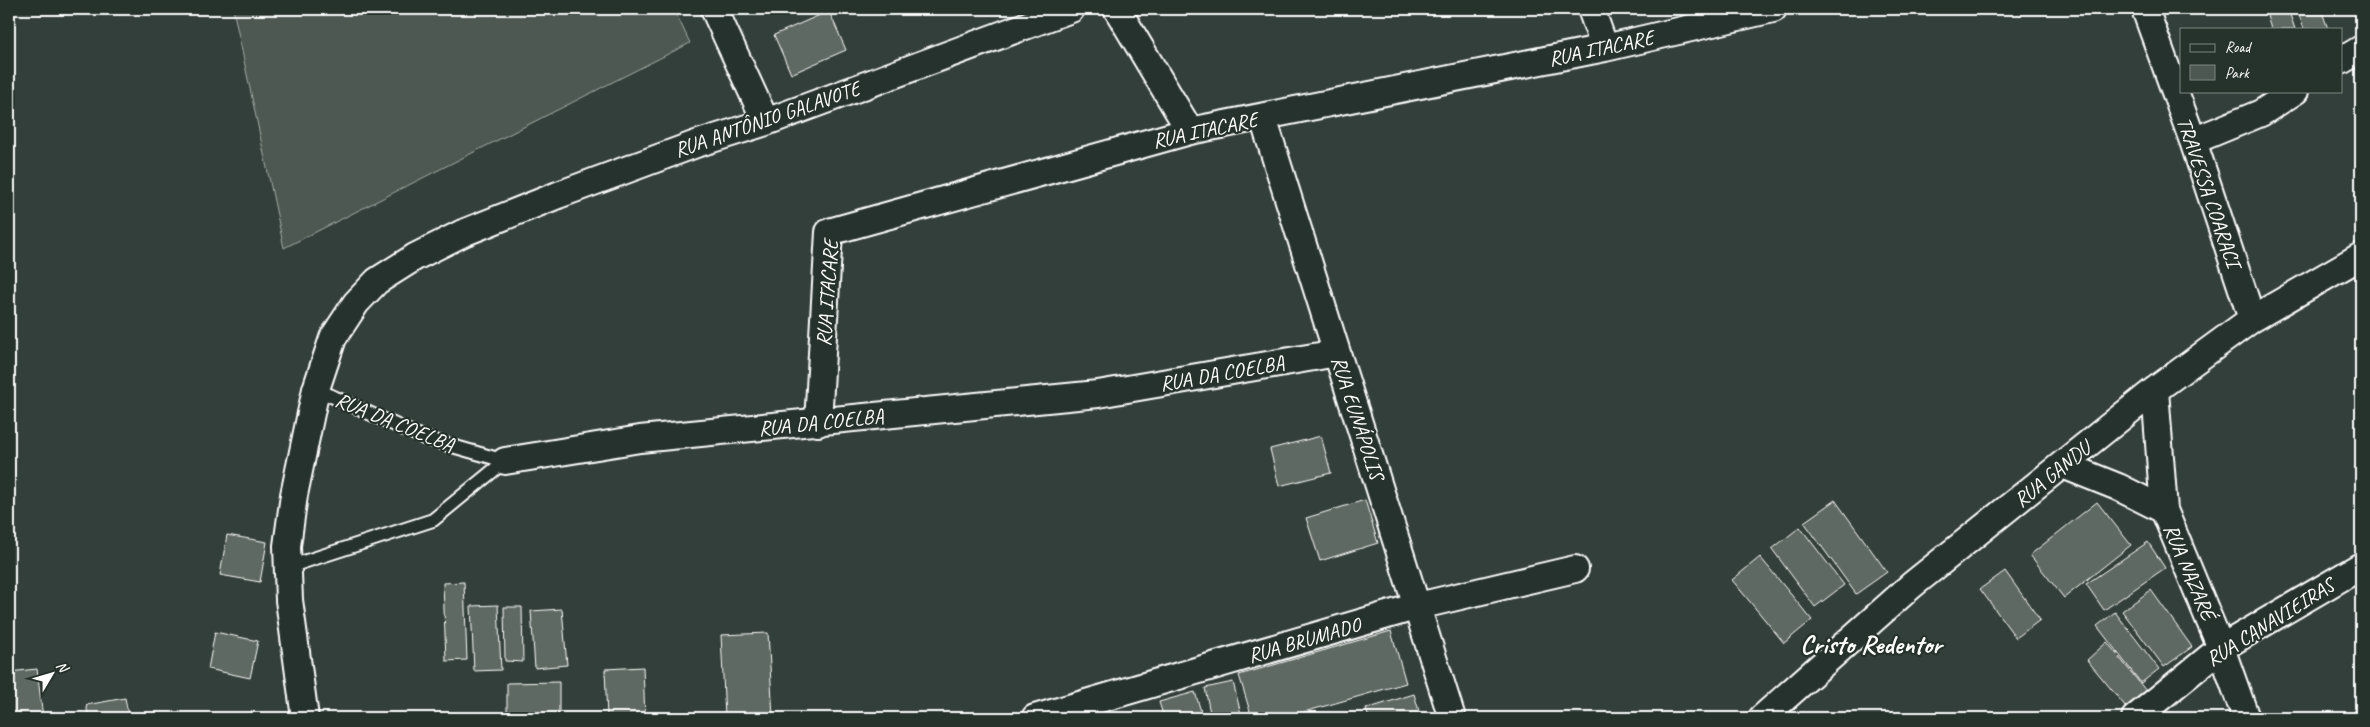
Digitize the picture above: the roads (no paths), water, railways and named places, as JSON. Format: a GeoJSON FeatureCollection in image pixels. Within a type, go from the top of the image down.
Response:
{"type":"FeatureCollection","features":[{"type":"Feature","properties":{"kind":"street"},"geometry":{"type":"LineString","coordinates":[[714,9],[766,122]]}},
{"type":"Feature","properties":{"kind":"street","name":"RUA ANTÔNIO GALAVOTE"},"geometry":{"type":"LineString","coordinates":[[305,718],[289,600],[288,546],[294,495],[316,388],[333,338],[356,303],[377,281],[415,257],[463,233],[622,170],[766,122],[1071,9]]}},
{"type":"Feature","properties":{"kind":"street"},"geometry":{"type":"LineString","coordinates":[[1117,9],[1190,131]]}},
{"type":"Feature","properties":{"kind":"street"},"geometry":{"type":"LineString","coordinates":[[1591,9],[1605,48]]}},
{"type":"Feature","properties":{"kind":"street","name":"RUA ITACARE"},"geometry":{"type":"LineString","coordinates":[[818,423],[829,232],[1190,131],[1263,118],[1605,48],[1772,9]]}},
{"type":"Feature","properties":{"kind":"street","name":"TRAVESSA COARACI"},"geometry":{"type":"LineString","coordinates":[[2145,9],[2193,141],[2252,319]]}},
{"type":"Feature","properties":{"kind":"street"},"geometry":{"type":"LineString","coordinates":[[2342,60],[2361,49]]}},
{"type":"Feature","properties":{"kind":"street"},"geometry":{"type":"LineString","coordinates":[[2193,141],[2261,113],[2293,92]]}},
{"type":"Feature","properties":{"kind":"street","name":"RUA EUNÁPOLIS"},"geometry":{"type":"LineString","coordinates":[[1263,118],[1452,718]]}},
{"type":"Feature","properties":{"kind":"street","name":"RUA GANDU"},"geometry":{"type":"LineString","coordinates":[[1762,718],[1912,585],[2155,390],[2252,319],[2361,256]]}},
{"type":"Feature","properties":{"kind":"street","name":"RUA DA COELBA"},"geometry":{"type":"LineString","coordinates":[[505,461],[640,439],[1098,394],[1337,354]]}},
{"type":"Feature","properties":{"kind":"street","name":"RUA NAZARÉ"},"geometry":{"type":"LineString","coordinates":[[2155,390],[2164,510],[2221,648],[2246,718]]}},
{"type":"Feature","properties":{"kind":"street","name":"RUA NAZARÉ"},"geometry":{"type":"LineString","coordinates":[[2063,465],[2118,487],[2164,510]]}},
{"type":"Feature","properties":{"kind":"street","name":"RUA CANAVIEIRAS"},"geometry":{"type":"LineString","coordinates":[[2136,718],[2221,648],[2361,566]]}},
{"type":"Feature","properties":{"kind":"street","name":"RUA BRUMADO"},"geometry":{"type":"LineString","coordinates":[[1035,718],[1418,606],[1574,569]]}},
{"type":"Feature","properties":{"kind":"lane","name":"RUA DA COELBA"},"geometry":{"type":"LineString","coordinates":[[316,388],[424,438],[505,461]]}},
{"type":"Feature","properties":{"kind":"lane"},"geometry":{"type":"LineString","coordinates":[[288,567],[433,520],[505,461]]}},
{"type":"Feature","properties":{"kind":"district","name":"Cristo Redentor"},"geometry":{"type":"Point","coordinates":[1871,644]}}]}
